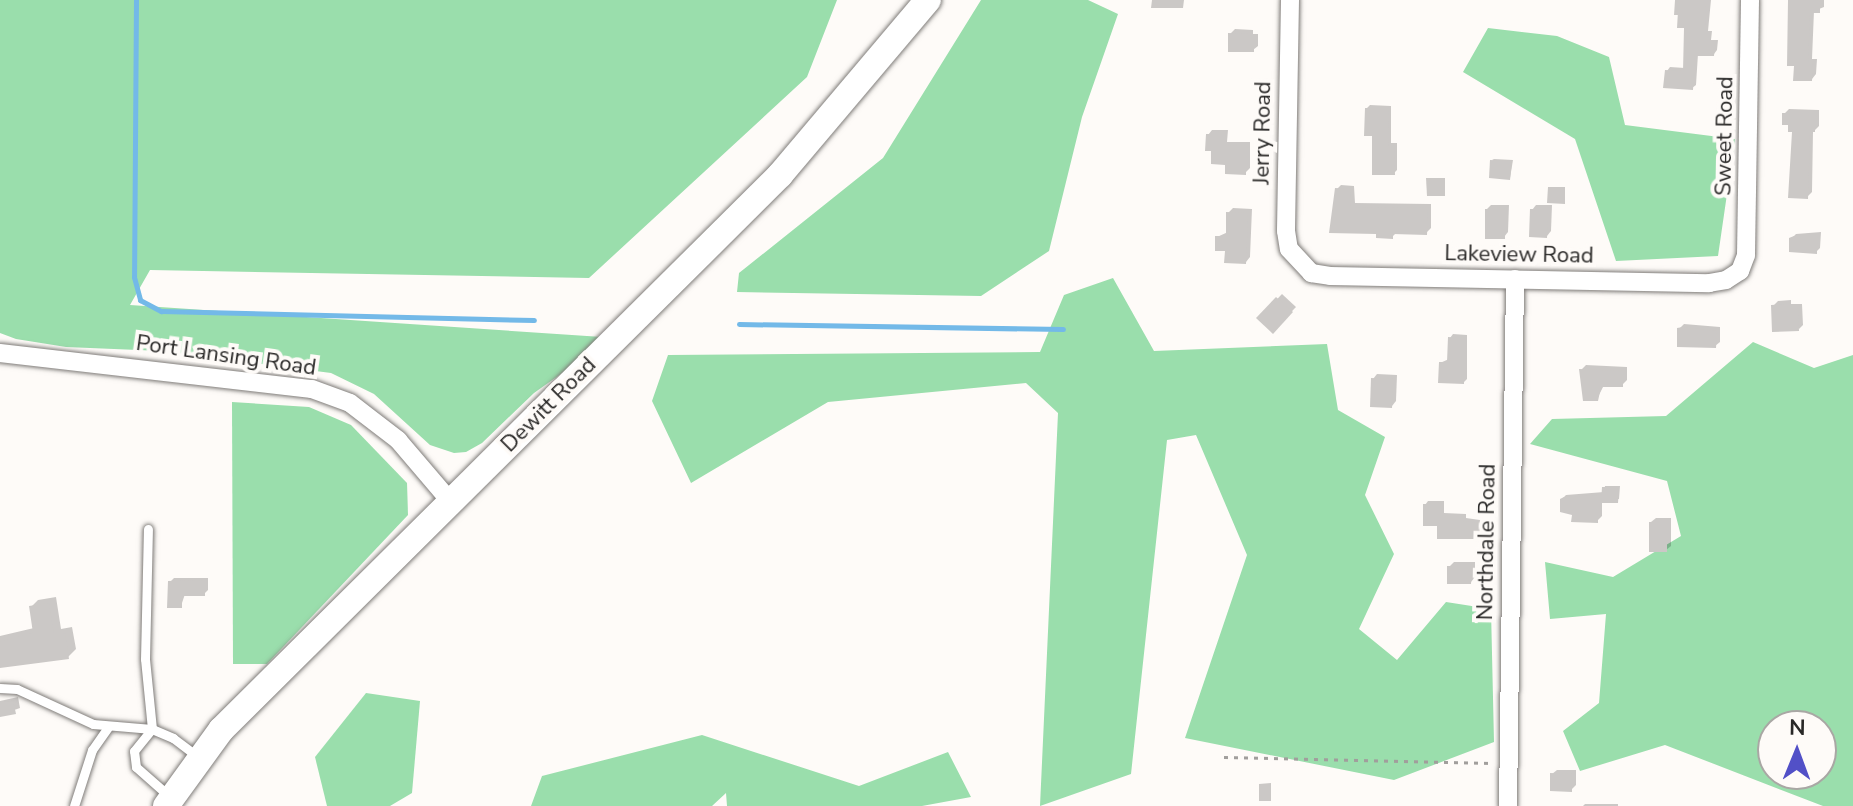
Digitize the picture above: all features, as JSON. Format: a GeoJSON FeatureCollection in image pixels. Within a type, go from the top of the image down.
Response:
{"type":"FeatureCollection","features":[{"type":"Feature","properties":{"kind":"street","name":"Dewitt Road"},"geometry":{"type":"LineString","coordinates":[[169,802],[198,757],[221,730],[780,175],[928,0]]}},
{"type":"Feature","properties":{"kind":"street","name":"Jerry Road"},"geometry":{"type":"LineString","coordinates":[[1290,0],[1286,231],[1289,249],[1299,263]]}},
{"type":"Feature","properties":{"kind":"street","name":"Sweet Road"},"geometry":{"type":"LineString","coordinates":[[1740,271],[1748,237],[1750,0]]}},
{"type":"Feature","properties":{"kind":"street","name":"Lakeview Road"},"geometry":{"type":"LineString","coordinates":[[1299,263],[1311,273],[1330,276],[1709,283],[1726,280],[1740,271]]}},
{"type":"Feature","properties":{"kind":"street","name":"Northdale Road"},"geometry":{"type":"LineString","coordinates":[[1508,806],[1515,279]]}},
{"type":"Feature","properties":{"kind":"street","name":"Port Lansing Road"},"geometry":{"type":"LineString","coordinates":[[0,353],[312,389],[350,403],[398,440],[451,502]]}},
{"type":"Feature","properties":{"kind":"lane"},"geometry":{"type":"LineString","coordinates":[[148,529],[145,659],[152,729],[134,751],[136,767],[169,802]]}},
{"type":"Feature","properties":{"kind":"lane"},"geometry":{"type":"LineString","coordinates":[[0,688],[17,689],[67,714],[108,727],[152,729],[173,738],[198,757]]}},
{"type":"Feature","properties":{"kind":"lane"},"geometry":{"type":"LineString","coordinates":[[74,806],[92,750],[108,727]]}},
{"type":"Feature","properties":{"kind":"path"},"geometry":{"type":"LineString","coordinates":[[1224,757],[1508,763]]}},
{"type":"Feature","properties":{"kind":"green space"},"geometry":{"type":"Polygon","coordinates":[[[0,0],[837,0],[807,77],[589,278],[150,270],[130,305],[602,337],[565,371],[534,393],[482,443],[466,452],[454,453],[430,445],[374,394],[331,373],[162,351],[66,347],[16,339],[0,333],[0,0]]]}},
{"type":"Feature","properties":{"kind":"green space"},"geometry":{"type":"Polygon","coordinates":[[[981,0],[1088,0],[1118,14],[1082,117],[1049,251],[981,296],[737,292],[739,273],[883,158],[981,0]]]}},
{"type":"Feature","properties":{"kind":"green space"},"geometry":{"type":"Polygon","coordinates":[[[1488,28],[1557,36],[1609,57],[1625,125],[1735,139],[1718,256],[1616,261],[1575,139],[1463,72],[1488,28]]]}},
{"type":"Feature","properties":{"kind":"green space"},"geometry":{"type":"Polygon","coordinates":[[[1113,278],[1154,351],[1327,344],[1338,410],[1385,437],[1365,495],[1394,554],[1359,629],[1397,660],[1446,602],[1491,609],[1494,742],[1394,780],[1185,738],[1247,555],[1196,435],[1167,440],[1131,774],[1040,806],[1058,413],[1026,383],[828,402],[691,483],[652,401],[668,355],[1040,352],[1064,295],[1113,278]]]}},
{"type":"Feature","properties":{"kind":"green space"},"geometry":{"type":"Polygon","coordinates":[[[1753,342],[1814,368],[1853,355],[1853,806],[1823,806],[1782,790],[1837,790],[1837,710],[1757,710],[1757,781],[1665,745],[1580,771],[1563,731],[1599,703],[1606,614],[1550,619],[1545,562],[1613,577],[1681,536],[1667,481],[1530,444],[1552,419],[1666,416],[1753,342]]]}},
{"type":"Feature","properties":{"kind":"green space"},"geometry":{"type":"Polygon","coordinates":[[[232,402],[309,407],[351,425],[407,483],[408,515],[267,664],[233,664],[232,402]]]}},
{"type":"Feature","properties":{"kind":"green space"},"geometry":{"type":"Polygon","coordinates":[[[366,693],[420,701],[412,793],[390,806],[327,806],[315,757],[366,693]]]}},
{"type":"Feature","properties":{"kind":"green space"},"geometry":{"type":"Polygon","coordinates":[[[702,735],[859,786],[948,752],[971,797],[922,806],[727,806],[726,793],[712,806],[531,806],[542,776],[702,735]]]}},
{"type":"Feature","properties":{"kind":"building"},"geometry":{"type":"Polygon","coordinates":[[[1788,0],[1820,0],[1820,13],[1810,13],[1808,63],[1813,63],[1812,81],[1793,81],[1794,66],[1787,66],[1788,0]]]}},
{"type":"Feature","properties":{"kind":"building"},"geometry":{"type":"Polygon","coordinates":[[[1688,5],[1706,5],[1705,34],[1709,34],[1709,43],[1715,43],[1714,56],[1695,56],[1693,90],[1663,88],[1665,70],[1683,71],[1684,28],[1677,28],[1678,11],[1688,11],[1688,5]]]}},
{"type":"Feature","properties":{"kind":"building"},"geometry":{"type":"Polygon","coordinates":[[[1228,33],[1249,34],[1249,38],[1254,38],[1254,52],[1228,52],[1228,33]]]}},
{"type":"Feature","properties":{"kind":"building"},"geometry":{"type":"Polygon","coordinates":[[[1365,108],[1389,108],[1388,146],[1394,145],[1395,175],[1372,175],[1372,136],[1364,136],[1365,108]]]}},
{"type":"Feature","properties":{"kind":"building"},"geometry":{"type":"Polygon","coordinates":[[[1782,113],[1815,113],[1815,132],[1810,132],[1808,199],[1788,198],[1792,132],[1788,132],[1788,125],[1782,125],[1782,113]]]}},
{"type":"Feature","properties":{"kind":"building"},"geometry":{"type":"Polygon","coordinates":[[[1206,134],[1224,134],[1224,145],[1246,146],[1246,175],[1225,174],[1225,165],[1211,164],[1211,151],[1205,151],[1206,134]]]}},
{"type":"Feature","properties":{"kind":"building"},"geometry":{"type":"Polygon","coordinates":[[[1490,160],[1512,161],[1510,180],[1489,178],[1490,160]]]}},
{"type":"Feature","properties":{"kind":"building"},"geometry":{"type":"Polygon","coordinates":[[[1426,178],[1445,178],[1445,196],[1427,196],[1426,178]]]}},
{"type":"Feature","properties":{"kind":"building"},"geometry":{"type":"Polygon","coordinates":[[[1548,187],[1565,187],[1565,204],[1547,203],[1548,187]]]}},
{"type":"Feature","properties":{"kind":"building"},"geometry":{"type":"Polygon","coordinates":[[[1335,188],[1350,189],[1351,207],[1428,208],[1427,235],[1393,234],[1393,239],[1376,238],[1376,234],[1329,233],[1335,188]]]}},
{"type":"Feature","properties":{"kind":"building"},"geometry":{"type":"Polygon","coordinates":[[[1485,209],[1505,209],[1505,239],[1485,239],[1485,209]]]}},
{"type":"Feature","properties":{"kind":"building"},"geometry":{"type":"Polygon","coordinates":[[[1530,209],[1548,209],[1547,238],[1529,237],[1530,209]]]}},
{"type":"Feature","properties":{"kind":"building"},"geometry":{"type":"Polygon","coordinates":[[[1226,212],[1248,213],[1246,264],[1224,263],[1225,251],[1215,251],[1215,236],[1226,236],[1226,212]]]}},
{"type":"Feature","properties":{"kind":"building"},"geometry":{"type":"Polygon","coordinates":[[[1817,236],[1817,254],[1789,252],[1789,238],[1817,236]]]}},
{"type":"Feature","properties":{"kind":"building"},"geometry":{"type":"Polygon","coordinates":[[[1276,297],[1293,312],[1273,334],[1256,318],[1276,297]]]}},
{"type":"Feature","properties":{"kind":"building"},"geometry":{"type":"Polygon","coordinates":[[[1787,304],[1787,308],[1798,308],[1799,331],[1772,332],[1771,305],[1787,304]]]}},
{"type":"Feature","properties":{"kind":"building"},"geometry":{"type":"Polygon","coordinates":[[[1677,328],[1717,331],[1716,348],[1677,347],[1677,328]]]}},
{"type":"Feature","properties":{"kind":"building"},"geometry":{"type":"Polygon","coordinates":[[[1448,337],[1464,338],[1464,384],[1438,383],[1439,362],[1447,362],[1448,337]]]}},
{"type":"Feature","properties":{"kind":"building"},"geometry":{"type":"Polygon","coordinates":[[[1579,369],[1623,371],[1623,387],[1601,387],[1598,401],[1583,401],[1579,369]]]}},
{"type":"Feature","properties":{"kind":"building"},"geometry":{"type":"Polygon","coordinates":[[[1371,378],[1393,379],[1392,408],[1370,407],[1371,378]]]}},
{"type":"Feature","properties":{"kind":"building"},"geometry":{"type":"Polygon","coordinates":[[[1602,487],[1619,487],[1618,503],[1601,503],[1602,487]]]}},
{"type":"Feature","properties":{"kind":"building"},"geometry":{"type":"Polygon","coordinates":[[[1598,495],[1598,523],[1571,522],[1572,515],[1560,512],[1560,499],[1564,497],[1598,495]]]}},
{"type":"Feature","properties":{"kind":"building"},"geometry":{"type":"Polygon","coordinates":[[[1423,504],[1441,504],[1441,516],[1463,517],[1463,521],[1478,523],[1477,539],[1437,539],[1437,526],[1423,526],[1423,504]]]}},
{"type":"Feature","properties":{"kind":"building"},"geometry":{"type":"Polygon","coordinates":[[[1649,522],[1667,522],[1667,552],[1649,552],[1649,522]]]}},
{"type":"Feature","properties":{"kind":"building"},"geometry":{"type":"Polygon","coordinates":[[[1447,566],[1472,566],[1471,584],[1447,584],[1447,566]]]}},
{"type":"Feature","properties":{"kind":"building"},"geometry":{"type":"Polygon","coordinates":[[[205,580],[205,596],[182,596],[182,608],[167,608],[168,581],[205,580]]]}},
{"type":"Feature","properties":{"kind":"building"},"geometry":{"type":"Polygon","coordinates":[[[49,603],[54,635],[65,633],[69,659],[0,668],[0,642],[33,633],[29,606],[49,603]]]}},
{"type":"Feature","properties":{"kind":"building"},"geometry":{"type":"Polygon","coordinates":[[[13,700],[16,714],[0,717],[0,703],[13,700]]]}},
{"type":"Feature","properties":{"kind":"building"},"geometry":{"type":"Polygon","coordinates":[[[1550,773],[1572,774],[1572,792],[1550,791],[1550,773]]]}},
{"type":"Feature","properties":{"kind":"building"},"geometry":{"type":"Polygon","coordinates":[[[1271,783],[1271,801],[1259,801],[1259,784],[1271,783]]]}},
{"type":"Feature","properties":{"kind":"waterway"},"geometry":{"type":"LineString","coordinates":[[136,0],[134,277],[140,300],[161,311],[534,320]]}},
{"type":"Feature","properties":{"kind":"waterway"},"geometry":{"type":"LineString","coordinates":[[739,324],[1063,329]]}}]}
